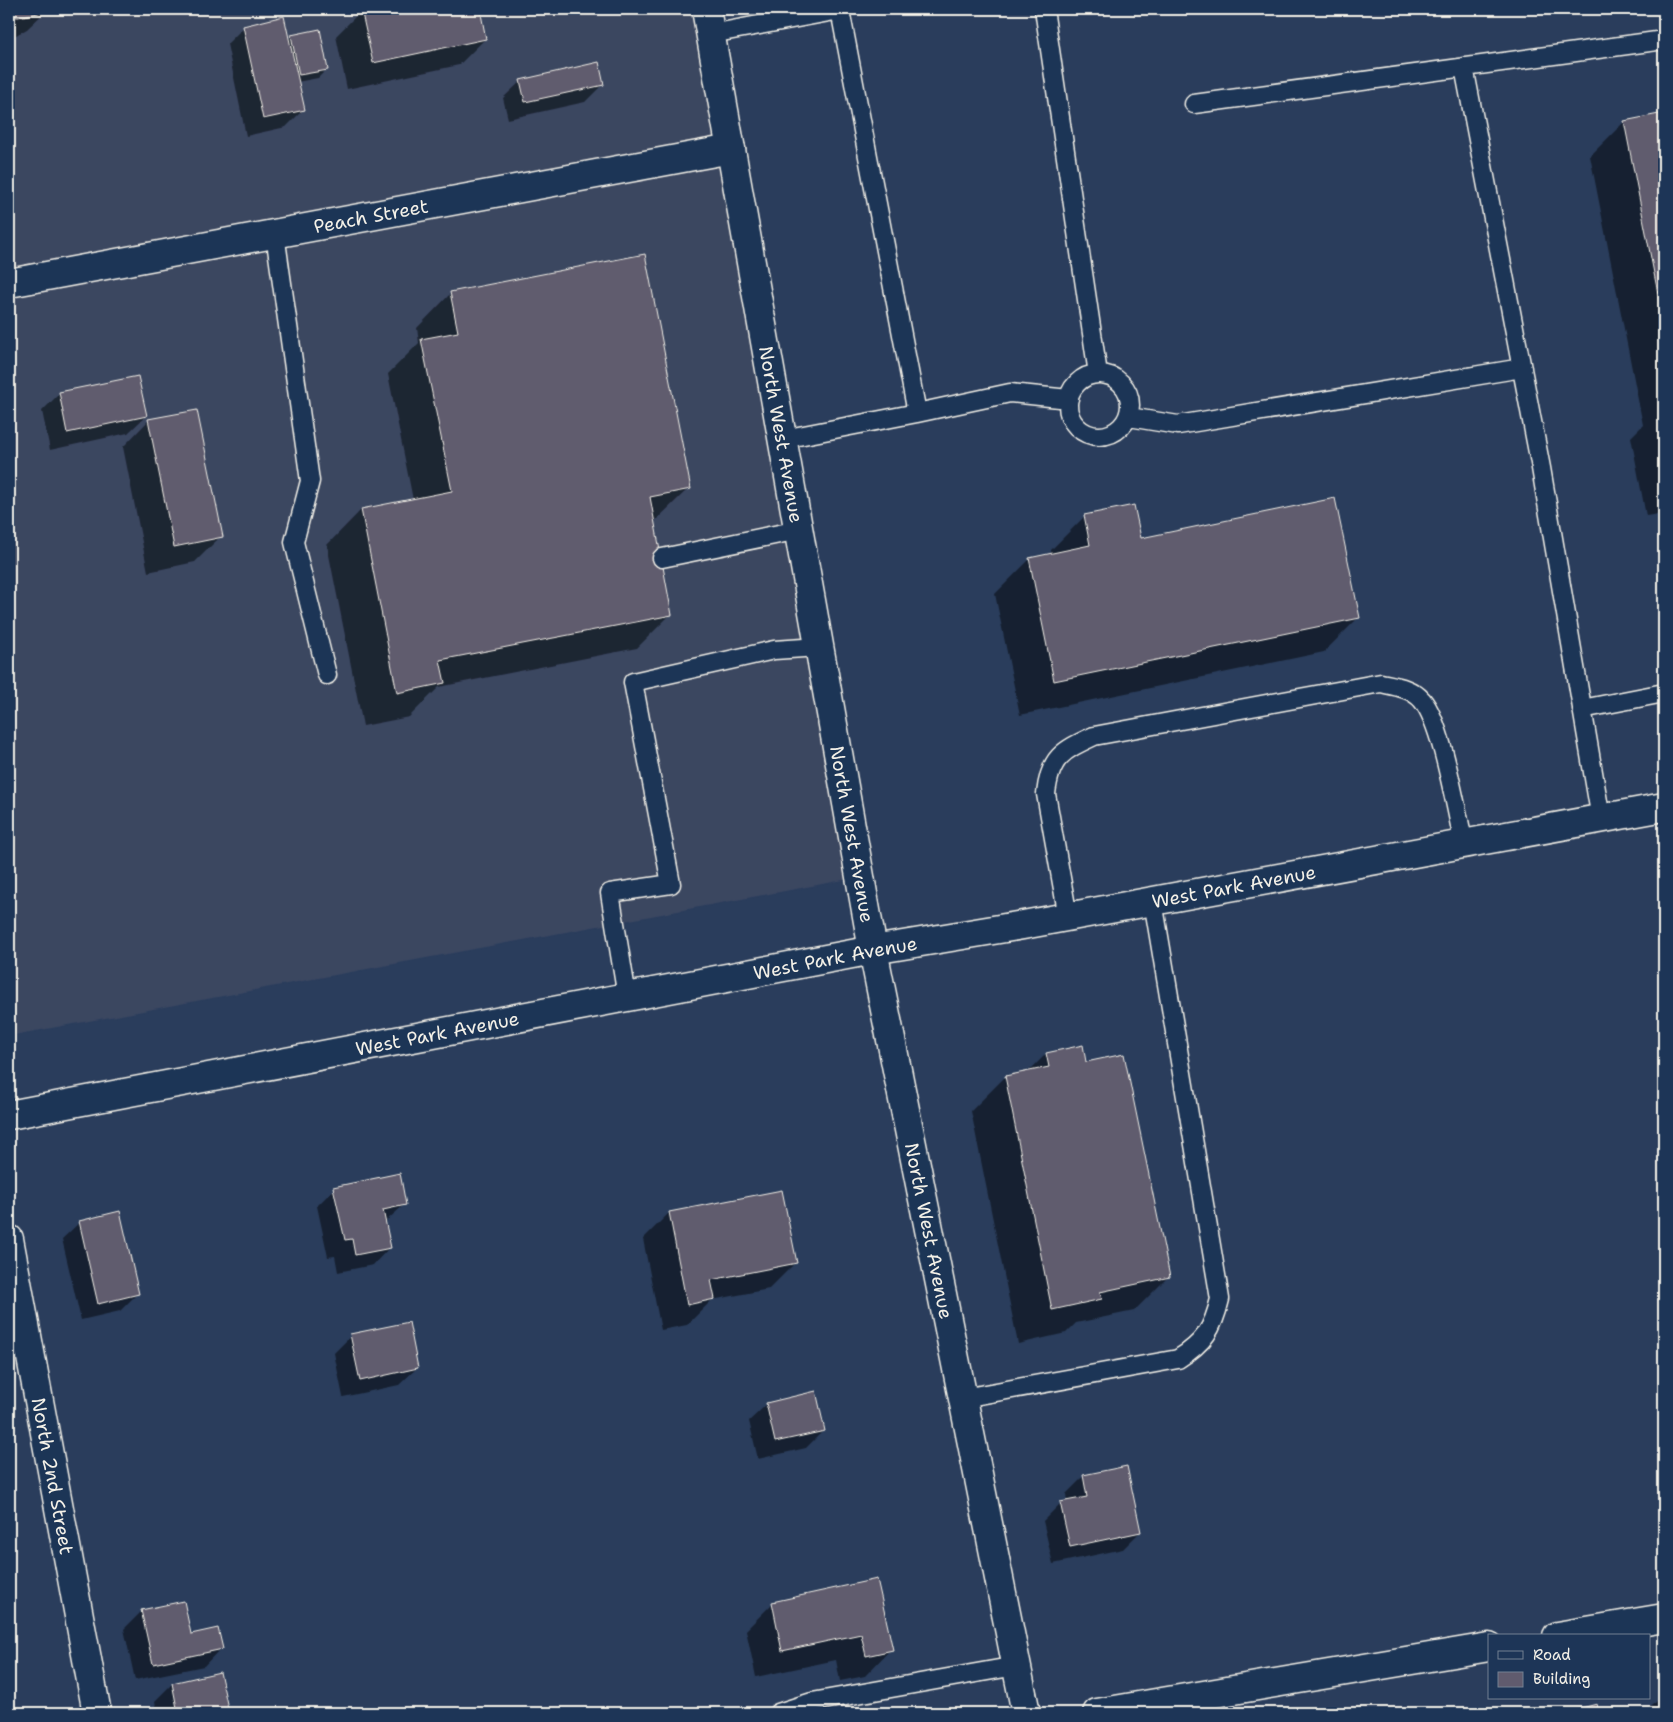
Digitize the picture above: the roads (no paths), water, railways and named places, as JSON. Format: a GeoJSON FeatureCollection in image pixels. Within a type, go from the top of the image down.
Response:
{"type":"FeatureCollection","features":[{"type":"Feature","properties":{"kind":"street","name":"North West Avenue"},"geometry":{"type":"LineString","coordinates":[[708,22],[873,950],[1026,1713]]}},
{"type":"Feature","properties":{"kind":"street","name":"Peach Street"},"geometry":{"type":"LineString","coordinates":[[9,283],[731,149]]}},
{"type":"Feature","properties":{"kind":"street","name":"West Park Avenue"},"geometry":{"type":"LineString","coordinates":[[9,1115],[873,950],[1153,901],[1664,807]]}},
{"type":"Feature","properties":{"kind":"street","name":"North 2nd Street"},"geometry":{"type":"LineString","coordinates":[[9,1239],[97,1713]]}},
{"type":"Feature","properties":{"kind":"street"},"geometry":{"type":"LineString","coordinates":[[1568,1634],[1664,1618]]}},
{"type":"Feature","properties":{"kind":"street"},"geometry":{"type":"LineString","coordinates":[[1097,1713],[1488,1647]]}},
{"type":"Feature","properties":{"kind":"lane"},"geometry":{"type":"LineString","coordinates":[[708,22],[842,9],[917,414]]}},
{"type":"Feature","properties":{"kind":"lane"},"geometry":{"type":"LineString","coordinates":[[1044,9],[1098,374]]}},
{"type":"Feature","properties":{"kind":"lane"},"geometry":{"type":"LineString","coordinates":[[1194,104],[1664,40]]}},
{"type":"Feature","properties":{"kind":"lane"},"geometry":{"type":"LineString","coordinates":[[1464,67],[1522,368],[1601,819]]}},
{"type":"Feature","properties":{"kind":"lane"},"geometry":{"type":"LineString","coordinates":[[275,234],[310,481],[294,542],[327,675]]}},
{"type":"Feature","properties":{"kind":"lane"},"geometry":{"type":"LineString","coordinates":[[1129,417],[1178,425],[1522,368]]}},
{"type":"Feature","properties":{"kind":"lane"},"geometry":{"type":"LineString","coordinates":[[1098,374],[1118,379],[1125,387],[1129,396],[1129,417],[1115,432],[1095,436],[1078,427],[1068,409],[1072,390],[1079,381],[1098,374]]}},
{"type":"Feature","properties":{"kind":"lane"},"geometry":{"type":"LineString","coordinates":[[783,439],[917,414],[1010,393],[1069,399]]}},
{"type":"Feature","properties":{"kind":"lane"},"geometry":{"type":"LineString","coordinates":[[662,558],[799,530]]}},
{"type":"Feature","properties":{"kind":"lane"},"geometry":{"type":"LineString","coordinates":[[627,997],[610,893],[671,884],[633,682],[774,650],[819,647]]}},
{"type":"Feature","properties":{"kind":"lane"},"geometry":{"type":"LineString","coordinates":[[1068,916],[1046,794],[1048,774],[1057,757],[1073,746],[1094,736],[1371,684],[1381,683],[1405,688],[1422,699],[1434,717],[1464,844]]}},
{"type":"Feature","properties":{"kind":"lane"},"geometry":{"type":"LineString","coordinates":[[1582,709],[1664,693]]}},
{"type":"Feature","properties":{"kind":"lane"},"geometry":{"type":"LineString","coordinates":[[963,1398],[1178,1359],[1192,1351],[1215,1322],[1220,1299],[1153,901]]}},
{"type":"Feature","properties":{"kind":"lane"},"geometry":{"type":"LineString","coordinates":[[778,1713],[812,1702],[1016,1666]]}}]}
